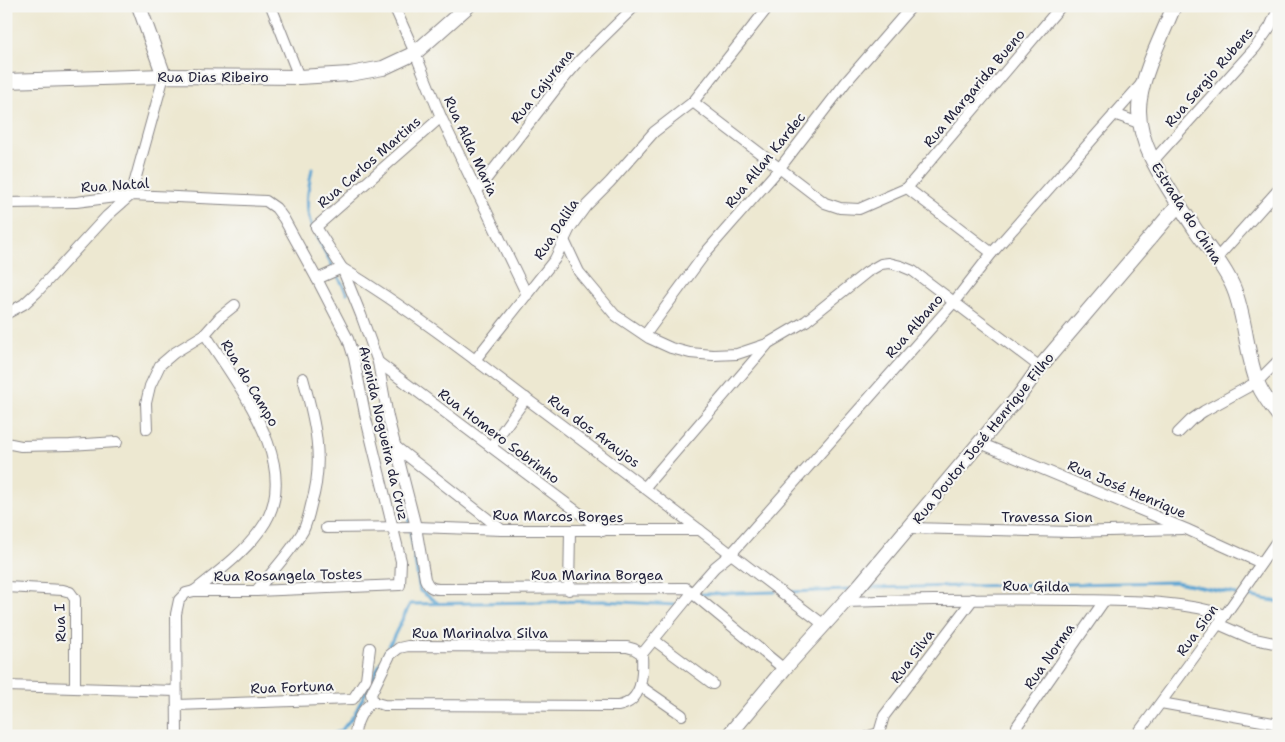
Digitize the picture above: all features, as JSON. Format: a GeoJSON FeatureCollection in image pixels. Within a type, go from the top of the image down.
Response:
{"type":"FeatureCollection","features":[{"type":"Feature","properties":{"kind":"street"},"geometry":{"type":"LineString","coordinates":[[6,314],[24,304],[107,216],[131,195],[164,76],[139,6]]}},
{"type":"Feature","properties":{"kind":"street"},"geometry":{"type":"LineString","coordinates":[[271,6],[299,77]]}},
{"type":"Feature","properties":{"kind":"street","name":"Rua Alda Maria"},"geometry":{"type":"LineString","coordinates":[[394,6],[441,118],[527,295]]}},
{"type":"Feature","properties":{"kind":"street","name":"Rua Dias Ribeiro"},"geometry":{"type":"LineString","coordinates":[[6,81],[164,76],[299,77],[350,74],[383,68],[415,53],[468,6]]}},
{"type":"Feature","properties":{"kind":"street","name":"Rua Cajurana"},"geometry":{"type":"LineString","coordinates":[[476,190],[580,60],[636,6]]}},
{"type":"Feature","properties":{"kind":"street"},"geometry":{"type":"LineString","coordinates":[[769,6],[725,59],[693,102],[779,170],[825,203],[840,208],[859,209],[907,188],[992,253]]}},
{"type":"Feature","properties":{"kind":"street","name":"Rua Allan Kardec"},"geometry":{"type":"LineString","coordinates":[[645,335],[707,251],[779,170],[846,82],[912,6]]}},
{"type":"Feature","properties":{"kind":"street","name":"Rua Margarida Bueno"},"geometry":{"type":"LineString","coordinates":[[907,188],[1061,6]]}},
{"type":"Feature","properties":{"kind":"street","name":"Estrada do China"},"geometry":{"type":"LineString","coordinates":[[1174,6],[1144,81],[1138,108],[1143,139],[1153,161],[1179,204],[1234,288],[1257,382],[1279,416]]}},
{"type":"Feature","properties":{"kind":"street","name":"Rua Sergio Rubens"},"geometry":{"type":"LineString","coordinates":[[1153,161],[1255,48],[1270,26],[1279,7]]}},
{"type":"Feature","properties":{"kind":"street","name":"Rua Albano"},"geometry":{"type":"LineString","coordinates":[[730,554],[954,302],[992,253],[1144,81]]}},
{"type":"Feature","properties":{"kind":"street","name":"Rua Dalila"},"geometry":{"type":"LineString","coordinates":[[475,360],[555,258],[570,228],[586,206],[654,132],[693,102]]}},
{"type":"Feature","properties":{"kind":"street"},"geometry":{"type":"LineString","coordinates":[[1114,114],[1139,123]]}},
{"type":"Feature","properties":{"kind":"street","name":"Rua Carlos Martins"},"geometry":{"type":"LineString","coordinates":[[316,227],[441,118]]}},
{"type":"Feature","properties":{"kind":"street"},"geometry":{"type":"LineString","coordinates":[[1216,259],[1279,189]]}},
{"type":"Feature","properties":{"kind":"street","name":"Rua Natal"},"geometry":{"type":"LineString","coordinates":[[6,203],[76,202],[131,195],[255,200]]}},
{"type":"Feature","properties":{"kind":"street","name":"Avenida Nogueira da Cruz"},"geometry":{"type":"LineString","coordinates":[[255,200],[266,201],[276,208],[320,278],[348,339],[401,561],[400,585]]}},
{"type":"Feature","properties":{"kind":"street","name":"Rua Doutor José Henrique Filho"},"geometry":{"type":"LineString","coordinates":[[728,736],[823,624],[853,594],[1019,396],[1040,367],[1179,204]]}},
{"type":"Feature","properties":{"kind":"street","name":"Avenida Nogueira da Cruz"},"geometry":{"type":"LineString","coordinates":[[316,227],[362,314],[378,362],[388,417],[415,527],[425,579],[432,589],[445,589]]}},
{"type":"Feature","properties":{"kind":"street"},"geometry":{"type":"LineString","coordinates":[[564,240],[579,272],[615,315],[645,335],[671,348],[690,353],[713,355],[737,354],[767,344],[806,321],[867,272],[881,264],[889,263],[913,271],[1040,367]]}},
{"type":"Feature","properties":{"kind":"street"},"geometry":{"type":"LineString","coordinates":[[320,278],[339,269]]}},
{"type":"Feature","properties":{"kind":"street","name":"Rua dos Araujos"},"geometry":{"type":"LineString","coordinates":[[339,269],[388,296],[645,487],[823,624]]}},
{"type":"Feature","properties":{"kind":"street","name":"Rua do Campo"},"geometry":{"type":"LineString","coordinates":[[147,430],[146,403],[150,386],[160,365],[174,353],[205,334],[220,317],[236,305]]}},
{"type":"Feature","properties":{"kind":"street","name":"Rua do Campo"},"geometry":{"type":"LineString","coordinates":[[194,590],[229,563],[262,528],[274,506],[276,472],[266,435],[247,400],[205,334]]}},
{"type":"Feature","properties":{"kind":"street"},"geometry":{"type":"LineString","coordinates":[[645,487],[767,344]]}},
{"type":"Feature","properties":{"kind":"street"},"geometry":{"type":"LineString","coordinates":[[1178,433],[1190,420],[1257,382],[1279,360]]}},
{"type":"Feature","properties":{"kind":"street","name":"Rua Homero Sobrinho"},"geometry":{"type":"LineString","coordinates":[[378,362],[603,531]]}},
{"type":"Feature","properties":{"kind":"street"},"geometry":{"type":"LineString","coordinates":[[256,591],[304,529],[315,491],[319,461],[317,432],[303,378]]}},
{"type":"Feature","properties":{"kind":"street"},"geometry":{"type":"LineString","coordinates":[[490,447],[526,398]]}},
{"type":"Feature","properties":{"kind":"street"},"geometry":{"type":"LineString","coordinates":[[6,443],[21,446],[117,442]]}},
{"type":"Feature","properties":{"kind":"street","name":"Rua José Henrique"},"geometry":{"type":"LineString","coordinates":[[980,443],[1186,529],[1261,563]]}},
{"type":"Feature","properties":{"kind":"street"},"geometry":{"type":"LineString","coordinates":[[396,448],[502,530]]}},
{"type":"Feature","properties":{"kind":"street","name":"Rua Marcos Borges"},"geometry":{"type":"LineString","coordinates":[[326,528],[415,527],[603,531],[700,530]]}},
{"type":"Feature","properties":{"kind":"street","name":"Travessa Sion"},"geometry":{"type":"LineString","coordinates":[[908,528],[1072,532],[1186,529]]}},
{"type":"Feature","properties":{"kind":"street"},"geometry":{"type":"LineString","coordinates":[[569,590],[570,530]]}},
{"type":"Feature","properties":{"kind":"street","name":"Rua Sion"},"geometry":{"type":"LineString","coordinates":[[1136,736],[1279,538]]}},
{"type":"Feature","properties":{"kind":"street"},"geometry":{"type":"LineString","coordinates":[[355,736],[355,730],[364,710],[373,702],[384,705],[618,706],[627,704],[631,702],[640,686],[643,673],[642,654],[692,598],[715,567],[730,554]]}},
{"type":"Feature","properties":{"kind":"street","name":"Rua Rosangela Tostes"},"geometry":{"type":"LineString","coordinates":[[194,590],[256,591],[400,585]]}},
{"type":"Feature","properties":{"kind":"street","name":"Rua I"},"geometry":{"type":"LineString","coordinates":[[6,587],[63,590],[70,592],[75,599],[75,687]]}},
{"type":"Feature","properties":{"kind":"street","name":"Rua Marina Borgea"},"geometry":{"type":"LineString","coordinates":[[445,589],[569,590],[686,588],[692,598]]}},
{"type":"Feature","properties":{"kind":"street"},"geometry":{"type":"LineString","coordinates":[[176,734],[176,625],[179,600],[194,590]]}},
{"type":"Feature","properties":{"kind":"street","name":"Rua Gilda"},"geometry":{"type":"LineString","coordinates":[[853,594],[973,599],[1104,601],[1199,608],[1225,615]]}},
{"type":"Feature","properties":{"kind":"street"},"geometry":{"type":"LineString","coordinates":[[692,598],[784,669]]}},
{"type":"Feature","properties":{"kind":"street","name":"Rua Silva"},"geometry":{"type":"LineString","coordinates":[[877,735],[884,716],[973,599]]}},
{"type":"Feature","properties":{"kind":"street","name":"Rua Norma"},"geometry":{"type":"LineString","coordinates":[[1017,731],[1104,601]]}},
{"type":"Feature","properties":{"kind":"street"},"geometry":{"type":"LineString","coordinates":[[1218,624],[1250,638],[1279,644]]}},
{"type":"Feature","properties":{"kind":"street"},"geometry":{"type":"LineString","coordinates":[[654,640],[713,684]]}},
{"type":"Feature","properties":{"kind":"street","name":"Rua Marinalva Silva"},"geometry":{"type":"LineString","coordinates":[[373,702],[371,694],[390,655],[399,648],[408,646],[626,647],[642,654]]}},
{"type":"Feature","properties":{"kind":"street","name":"Rua Fortuna"},"geometry":{"type":"LineString","coordinates":[[177,705],[352,699],[366,679],[370,648]]}},
{"type":"Feature","properties":{"kind":"street"},"geometry":{"type":"LineString","coordinates":[[6,686],[176,691]]}},
{"type":"Feature","properties":{"kind":"street"},"geometry":{"type":"LineString","coordinates":[[640,686],[682,715]]}},
{"type":"Feature","properties":{"kind":"street"},"geometry":{"type":"LineString","coordinates":[[1161,703],[1279,724]]}},
{"type":"Feature","properties":{"kind":"waterway"},"geometry":{"type":"LineString","coordinates":[[312,169],[307,206],[312,227]]}},
{"type":"Feature","properties":{"kind":"waterway"},"geometry":{"type":"LineString","coordinates":[[317,237],[347,293]]}},
{"type":"Feature","properties":{"kind":"waterway"},"geometry":{"type":"LineString","coordinates":[[407,511],[420,591],[438,603]]}},
{"type":"Feature","properties":{"kind":"waterway"},"geometry":{"type":"LineString","coordinates":[[864,588],[1176,582],[1236,594]]}},
{"type":"Feature","properties":{"kind":"waterway"},"geometry":{"type":"LineString","coordinates":[[787,592],[850,590]]}},
{"type":"Feature","properties":{"kind":"waterway"},"geometry":{"type":"LineString","coordinates":[[699,595],[775,592]]}},
{"type":"Feature","properties":{"kind":"waterway"},"geometry":{"type":"LineString","coordinates":[[1243,595],[1279,602]]}},
{"type":"Feature","properties":{"kind":"waterway"},"geometry":{"type":"LineString","coordinates":[[385,654],[410,604],[603,601],[676,605],[680,603]]}},
{"type":"Feature","properties":{"kind":"waterway"},"geometry":{"type":"LineString","coordinates":[[327,736],[341,731],[354,715],[381,662]]}}]}
